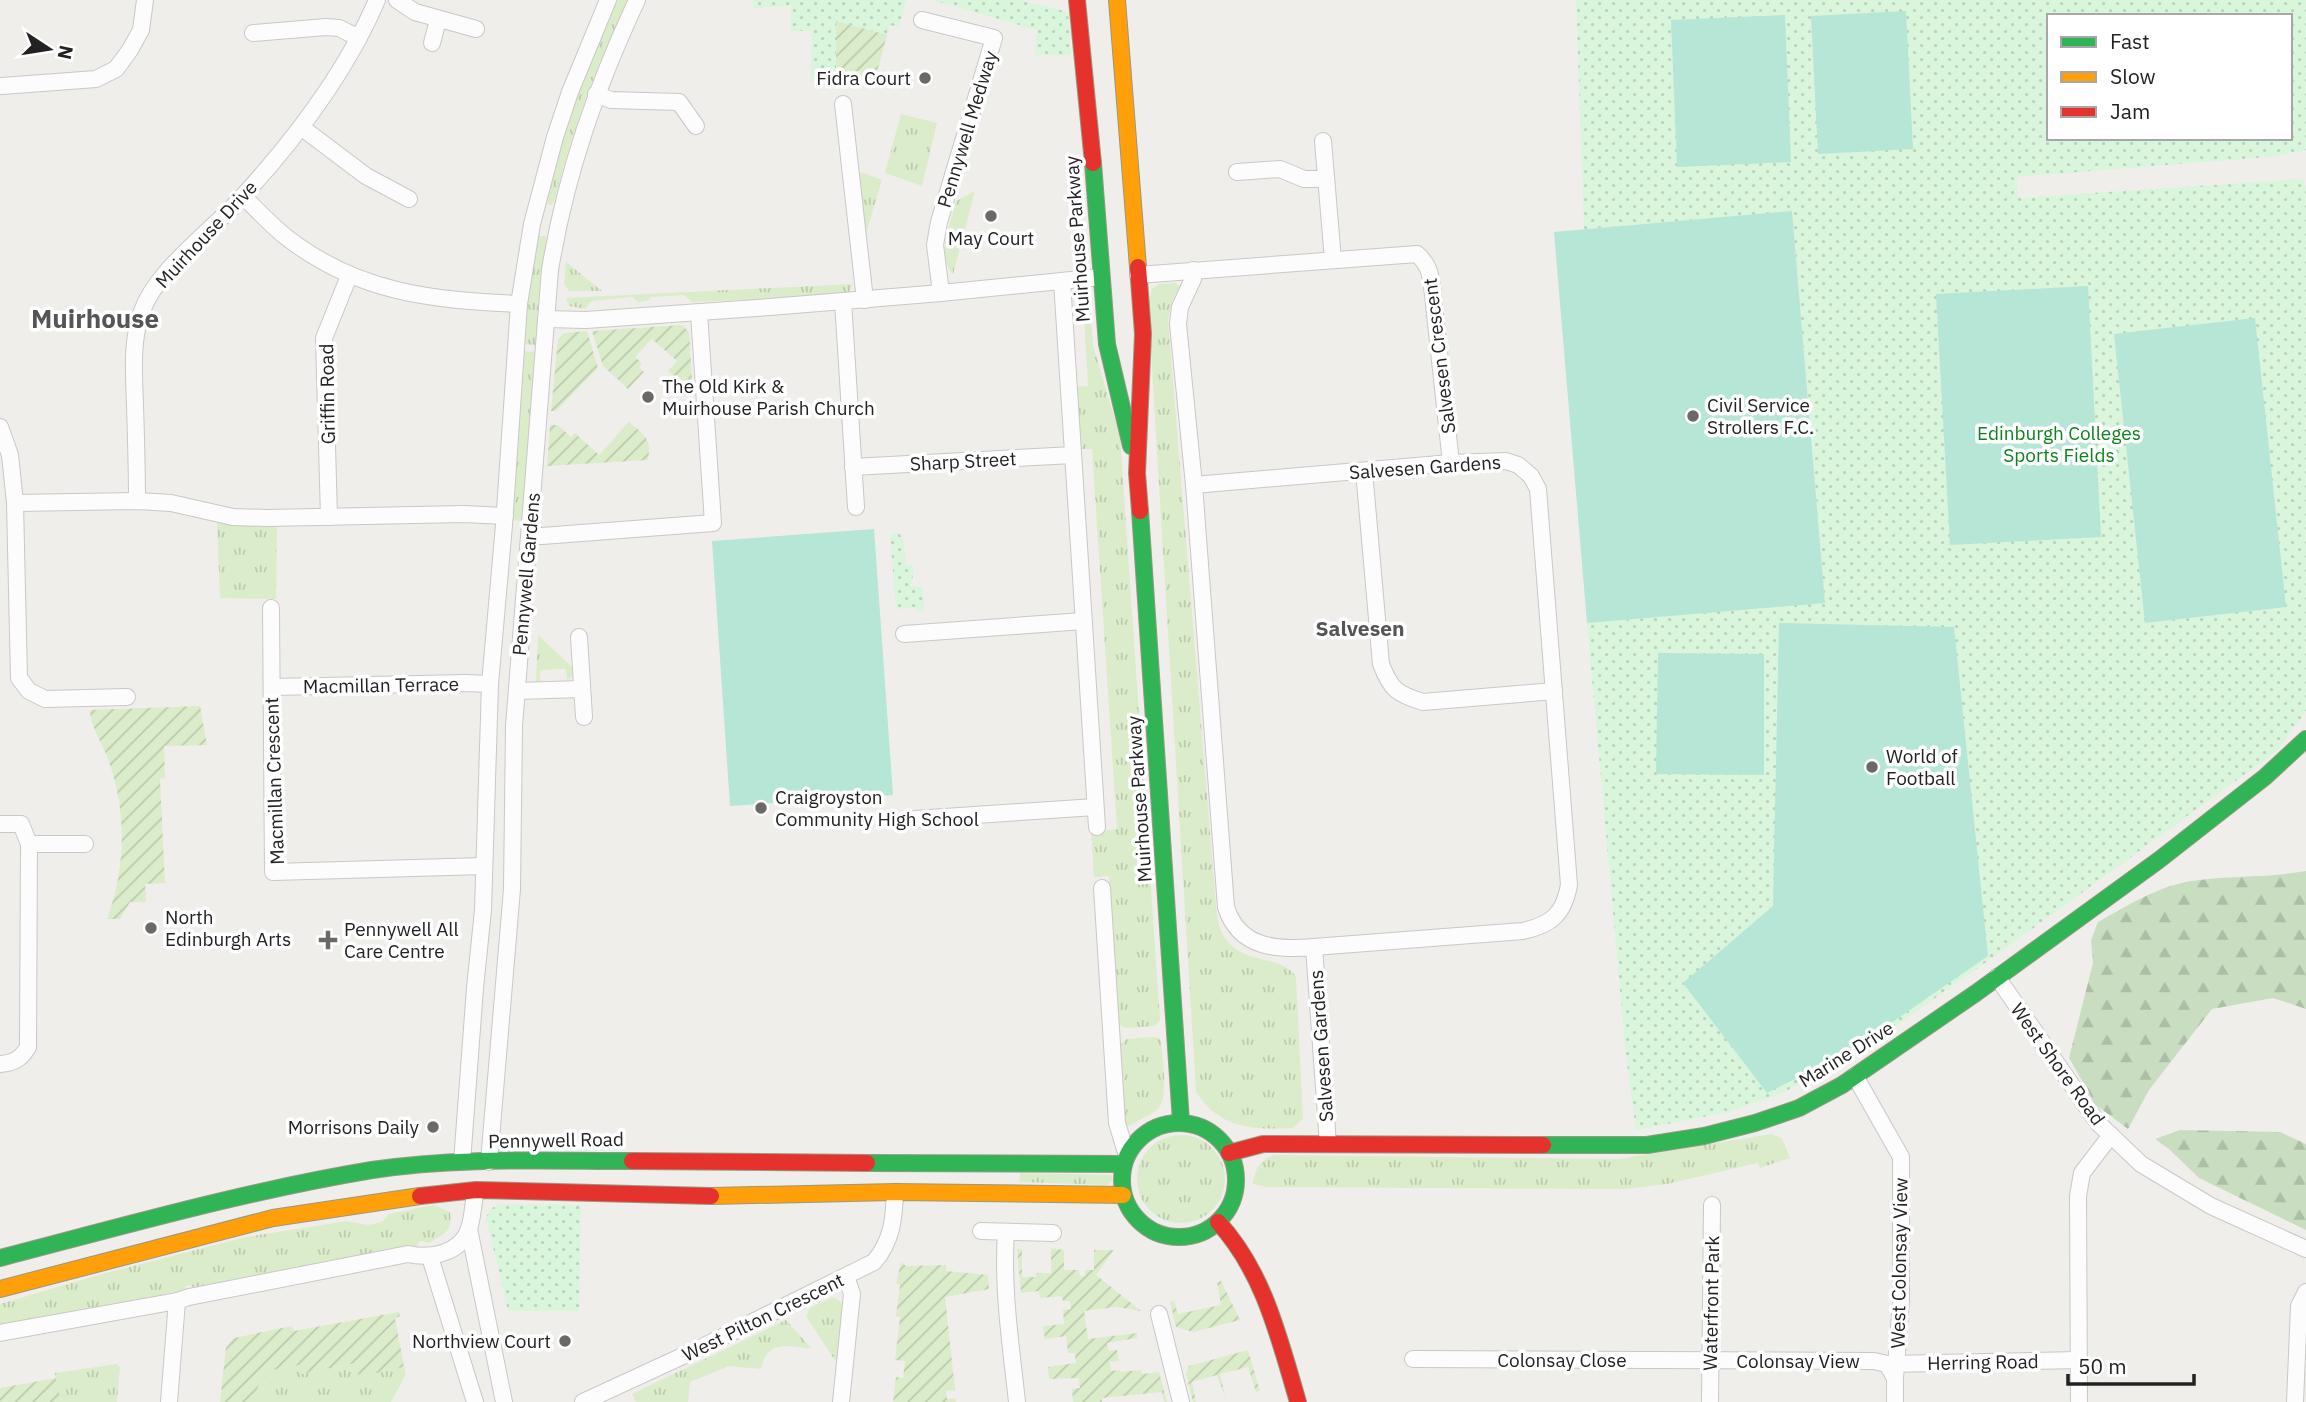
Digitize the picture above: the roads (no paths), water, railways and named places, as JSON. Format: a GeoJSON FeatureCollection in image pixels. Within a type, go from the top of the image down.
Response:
{"type":"FeatureCollection","features":[{"type":"Feature","properties":{"kind":"street"},"geometry":{"type":"LineString","coordinates":[[2,86],[96,79],[116,69],[141,30],[145,0]]}},
{"type":"Feature","properties":{"kind":"street","name":"Muirhouse Drive"},"geometry":{"type":"LineString","coordinates":[[137,501],[134,361],[137,332],[149,296],[164,275],[243,196],[301,127],[359,38],[377,0]]}},
{"type":"Feature","properties":{"kind":"street"},"geometry":{"type":"LineString","coordinates":[[397,0],[415,12],[476,29]]}},
{"type":"Feature","properties":{"kind":"street","name":"Pennywell Gardens"},"geometry":{"type":"LineString","coordinates":[[463,1162],[483,910],[490,684],[505,516],[519,304],[532,224],[555,137],[569,92],[608,0]]}},
{"type":"Feature","properties":{"kind":"street","name":"Pennywell Gardens"},"geometry":{"type":"LineString","coordinates":[[489,1162],[512,889],[517,691],[546,319],[557,228],[572,167],[596,94],[637,0]]}},
{"type":"Feature","properties":{"kind":"street","name":"Muirhouse Parkway"},"geometry":{"type":"LineString","coordinates":[[1077,0],[1107,344],[1138,473]]}},
{"type":"Feature","properties":{"kind":"street","name":"Muirhouse Parkway"},"geometry":{"type":"LineString","coordinates":[[1117,0],[1143,334],[1138,473],[1181,1122]]}},
{"type":"Feature","properties":{"kind":"street"},"geometry":{"type":"LineString","coordinates":[[432,43],[438,20]]}},
{"type":"Feature","properties":{"kind":"street","name":"Pennywell Medway"},"geometry":{"type":"LineString","coordinates":[[922,20],[994,38],[939,222],[935,245],[941,293]]}},
{"type":"Feature","properties":{"kind":"street"},"geometry":{"type":"LineString","coordinates":[[253,33],[326,27],[339,28],[359,38]]}},
{"type":"Feature","properties":{"kind":"street"},"geometry":{"type":"LineString","coordinates":[[596,94],[611,100],[679,94],[696,126]]}},
{"type":"Feature","properties":{"kind":"street"},"geometry":{"type":"LineString","coordinates":[[843,104],[865,300]]}},
{"type":"Feature","properties":{"kind":"street"},"geometry":{"type":"LineString","coordinates":[[301,127],[366,176],[409,199]]}},
{"type":"Feature","properties":{"kind":"street"},"geometry":{"type":"LineString","coordinates":[[1323,141],[1333,260]]}},
{"type":"Feature","properties":{"kind":"street"},"geometry":{"type":"LineString","coordinates":[[1237,172],[1280,169],[1304,179],[1326,178]]}},
{"type":"Feature","properties":{"kind":"street"},"geometry":{"type":"LineString","coordinates":[[243,196],[284,236],[315,258],[349,276],[408,294],[519,304]]}},
{"type":"Feature","properties":{"kind":"street"},"geometry":{"type":"LineString","coordinates":[[532,224],[557,228]]}},
{"type":"Feature","properties":{"kind":"street","name":"Salvesen Crescent"},"geometry":{"type":"LineString","coordinates":[[1138,275],[1417,254],[1426,262],[1430,271],[1451,463]]}},
{"type":"Feature","properties":{"kind":"street"},"geometry":{"type":"LineString","coordinates":[[1193,270],[1193,279],[1180,307],[1178,324],[1194,485]]}},
{"type":"Feature","properties":{"kind":"street","name":"Griffin Road"},"geometry":{"type":"LineString","coordinates":[[329,517],[324,338],[349,276]]}},
{"type":"Feature","properties":{"kind":"street"},"geometry":{"type":"LineString","coordinates":[[546,319],[586,320],[699,313],[1101,277]]}},
{"type":"Feature","properties":{"kind":"street","name":"Muirhouse Parkway"},"geometry":{"type":"LineString","coordinates":[[1062,281],[1097,827]]}},
{"type":"Feature","properties":{"kind":"street"},"geometry":{"type":"LineString","coordinates":[[843,301],[856,508]]}},
{"type":"Feature","properties":{"kind":"street"},"geometry":{"type":"LineString","coordinates":[[530,535],[713,523],[699,313]]}},
{"type":"Feature","properties":{"kind":"street"},"geometry":{"type":"LineString","coordinates":[[0,427],[10,455],[6,469],[15,503],[19,678],[33,694],[45,699],[127,697]]}},
{"type":"Feature","properties":{"kind":"street","name":"Sharp Street"},"geometry":{"type":"LineString","coordinates":[[853,467],[1073,455]]}},
{"type":"Feature","properties":{"kind":"street","name":"Salvesen Gardens"},"geometry":{"type":"LineString","coordinates":[[1506,461],[1518,465],[1531,476],[1538,489],[1569,885],[1560,912],[1539,928],[1278,948],[1258,943],[1239,930],[1229,917],[1226,907],[1194,485],[1364,471],[1506,461]]}},
{"type":"Feature","properties":{"kind":"street"},"geometry":{"type":"LineString","coordinates":[[1364,471],[1381,664],[1395,691],[1423,702],[1554,691]]}},
{"type":"Feature","properties":{"kind":"street"},"geometry":{"type":"LineString","coordinates":[[15,503],[171,503],[233,517],[268,518],[464,514],[505,516]]}},
{"type":"Feature","properties":{"kind":"street"},"geometry":{"type":"LineString","coordinates":[[499,579],[526,582]]}},
{"type":"Feature","properties":{"kind":"street","name":"Macmillan Crescent"},"geometry":{"type":"LineString","coordinates":[[271,608],[274,872],[484,866]]}},
{"type":"Feature","properties":{"kind":"street"},"geometry":{"type":"LineString","coordinates":[[904,634],[1083,621]]}},
{"type":"Feature","properties":{"kind":"street"},"geometry":{"type":"LineString","coordinates":[[0,624],[17,623]]}},
{"type":"Feature","properties":{"kind":"street"},"geometry":{"type":"LineString","coordinates":[[579,637],[584,717]]}},
{"type":"Feature","properties":{"kind":"street","name":"Macmillan Terrace"},"geometry":{"type":"LineString","coordinates":[[272,687],[466,682],[490,684]]}},
{"type":"Feature","properties":{"kind":"street"},"geometry":{"type":"LineString","coordinates":[[517,691],[582,689]]}},
{"type":"Feature","properties":{"kind":"street","name":"Marine Drive"},"geometry":{"type":"LineString","coordinates":[[1229,1153],[1263,1144],[1647,1145],[1704,1136],[1799,1108],[1855,1076],[2159,860],[2265,777],[2306,739]]}},
{"type":"Feature","properties":{"kind":"street"},"geometry":{"type":"LineString","coordinates":[[915,819],[1095,807]]}},
{"type":"Feature","properties":{"kind":"street"},"geometry":{"type":"LineString","coordinates":[[0,824],[22,824],[29,844],[28,1047],[21,1058],[0,1064]]}},
{"type":"Feature","properties":{"kind":"street"},"geometry":{"type":"LineString","coordinates":[[29,844],[85,844]]}},
{"type":"Feature","properties":{"kind":"street"},"geometry":{"type":"LineString","coordinates":[[1102,888],[1117,1123],[1125,1160]]}},
{"type":"Feature","properties":{"kind":"street","name":"Salvesen Gardens"},"geometry":{"type":"LineString","coordinates":[[1314,947],[1328,1144]]}},
{"type":"Feature","properties":{"kind":"street","name":"West Shore Road"},"geometry":{"type":"LineString","coordinates":[[1997,977],[2098,1123],[2141,1164],[2202,1200],[2306,1249]]}},
{"type":"Feature","properties":{"kind":"street","name":"West Colonsay View"},"geometry":{"type":"LineString","coordinates":[[1855,1076],[1901,1157],[1901,1302],[1893,1369]]}},
{"type":"Feature","properties":{"kind":"street"},"geometry":{"type":"LineString","coordinates":[[1181,1122],[1205,1129],[1214,1135],[1229,1153],[1234,1166],[1236,1186],[1230,1206],[1218,1222],[1204,1232],[1188,1237],[1163,1236],[1147,1228],[1135,1217],[1123,1195],[1122,1172],[1125,1160],[1138,1140],[1154,1128],[1181,1122]]}},
{"type":"Feature","properties":{"kind":"street"},"geometry":{"type":"LineString","coordinates":[[2079,1402],[2078,1196],[2082,1173],[2111,1135]]}},
{"type":"Feature","properties":{"kind":"street","name":"Pennywell Road"},"geometry":{"type":"LineString","coordinates":[[0,1258],[254,1193],[374,1170],[463,1162],[716,1160],[894,1163],[1125,1160]]}},
{"type":"Feature","properties":{"kind":"street"},"geometry":{"type":"LineString","coordinates":[[463,1162],[467,1177],[476,1190]]}},
{"type":"Feature","properties":{"kind":"street"},"geometry":{"type":"LineString","coordinates":[[489,1162],[486,1175],[476,1190],[469,1229],[504,1402]]}},
{"type":"Feature","properties":{"kind":"street"},"geometry":{"type":"LineString","coordinates":[[0,1289],[273,1218],[378,1200],[476,1190],[718,1196],[894,1192],[1123,1195]]}},
{"type":"Feature","properties":{"kind":"street","name":"West Pilton Crescent"},"geometry":{"type":"LineString","coordinates":[[583,1402],[701,1348],[874,1262],[884,1251],[891,1234],[894,1192]]}},
{"type":"Feature","properties":{"kind":"street","name":"Waterfront Park"},"geometry":{"type":"LineString","coordinates":[[1710,1402],[1712,1205]]}},
{"type":"Feature","properties":{"kind":"street"},"geometry":{"type":"LineString","coordinates":[[1218,1222],[1232,1236],[1251,1268],[1266,1303],[1298,1402]]}},
{"type":"Feature","properties":{"kind":"street"},"geometry":{"type":"LineString","coordinates":[[0,1333],[177,1301],[408,1254],[430,1256],[452,1248],[469,1229]]}},
{"type":"Feature","properties":{"kind":"street"},"geometry":{"type":"LineString","coordinates":[[981,1231],[1053,1233]]}},
{"type":"Feature","properties":{"kind":"street"},"geometry":{"type":"LineString","coordinates":[[1006,1232],[1005,1294],[1017,1402]]}},
{"type":"Feature","properties":{"kind":"street"},"geometry":{"type":"LineString","coordinates":[[430,1256],[475,1402]]}},
{"type":"Feature","properties":{"kind":"street"},"geometry":{"type":"LineString","coordinates":[[841,1402],[852,1294],[846,1276]]}},
{"type":"Feature","properties":{"kind":"street"},"geometry":{"type":"LineString","coordinates":[[2295,1402],[2299,1306],[2306,1292]]}},
{"type":"Feature","properties":{"kind":"street"},"geometry":{"type":"LineString","coordinates":[[169,1402],[177,1301]]}},
{"type":"Feature","properties":{"kind":"street"},"geometry":{"type":"LineString","coordinates":[[1159,1314],[1181,1402]]}},
{"type":"Feature","properties":{"kind":"street","name":"Colonsay Close"},"geometry":{"type":"LineString","coordinates":[[1413,1359],[1710,1360]]}},
{"type":"Feature","properties":{"kind":"street","name":"Colonsay View"},"geometry":{"type":"LineString","coordinates":[[1710,1360],[1874,1361],[1893,1369]]}},
{"type":"Feature","properties":{"kind":"street","name":"Herring Road"},"geometry":{"type":"LineString","coordinates":[[1893,1369],[2079,1360]]}},
{"type":"Feature","properties":{"kind":"street"},"geometry":{"type":"LineString","coordinates":[[1893,1369],[1895,1402]]}},
{"type":"Feature","properties":{"kind":"place","name":"Fidra Court"},"geometry":{"type":"Point","coordinates":[925,78]}},
{"type":"Feature","properties":{"kind":"place","name":"May Court"},"geometry":{"type":"Point","coordinates":[991,216]}},
{"type":"Feature","properties":{"kind":"place","name":"The Old Kirk & Muirhouse Parish Church"},"geometry":{"type":"Point","coordinates":[648,397]}},
{"type":"Feature","properties":{"kind":"place","name":"Civil Service Strollers F.C."},"geometry":{"type":"Point","coordinates":[1693,416]}},
{"type":"Feature","properties":{"kind":"place","name":"World of Football"},"geometry":{"type":"Point","coordinates":[1872,767]}},
{"type":"Feature","properties":{"kind":"place","name":"Craigroyston Community High School"},"geometry":{"type":"Point","coordinates":[761,808]}},
{"type":"Feature","properties":{"kind":"place","name":"North Edinburgh Arts"},"geometry":{"type":"Point","coordinates":[151,928]}},
{"type":"Feature","properties":{"kind":"place","name":"Pennywell All Care Centre"},"geometry":{"type":"Point","coordinates":[328,940]}},
{"type":"Feature","properties":{"kind":"place","name":"Morrisons Daily"},"geometry":{"type":"Point","coordinates":[433,1127]}},
{"type":"Feature","properties":{"kind":"place","name":"Northview Court"},"geometry":{"type":"Point","coordinates":[565,1341]}},
{"type":"Feature","properties":{"kind":"district","name":"Muirhouse"},"geometry":{"type":"Point","coordinates":[95,318]}},
{"type":"Feature","properties":{"kind":"district","name":"Salvesen"},"geometry":{"type":"Point","coordinates":[1360,628]}},
{"type":"Feature","properties":{"kind":"park label","name":"Edinburgh Colleges Sports Fields"},"geometry":{"type":"Point","coordinates":[2059,444]}}]}
